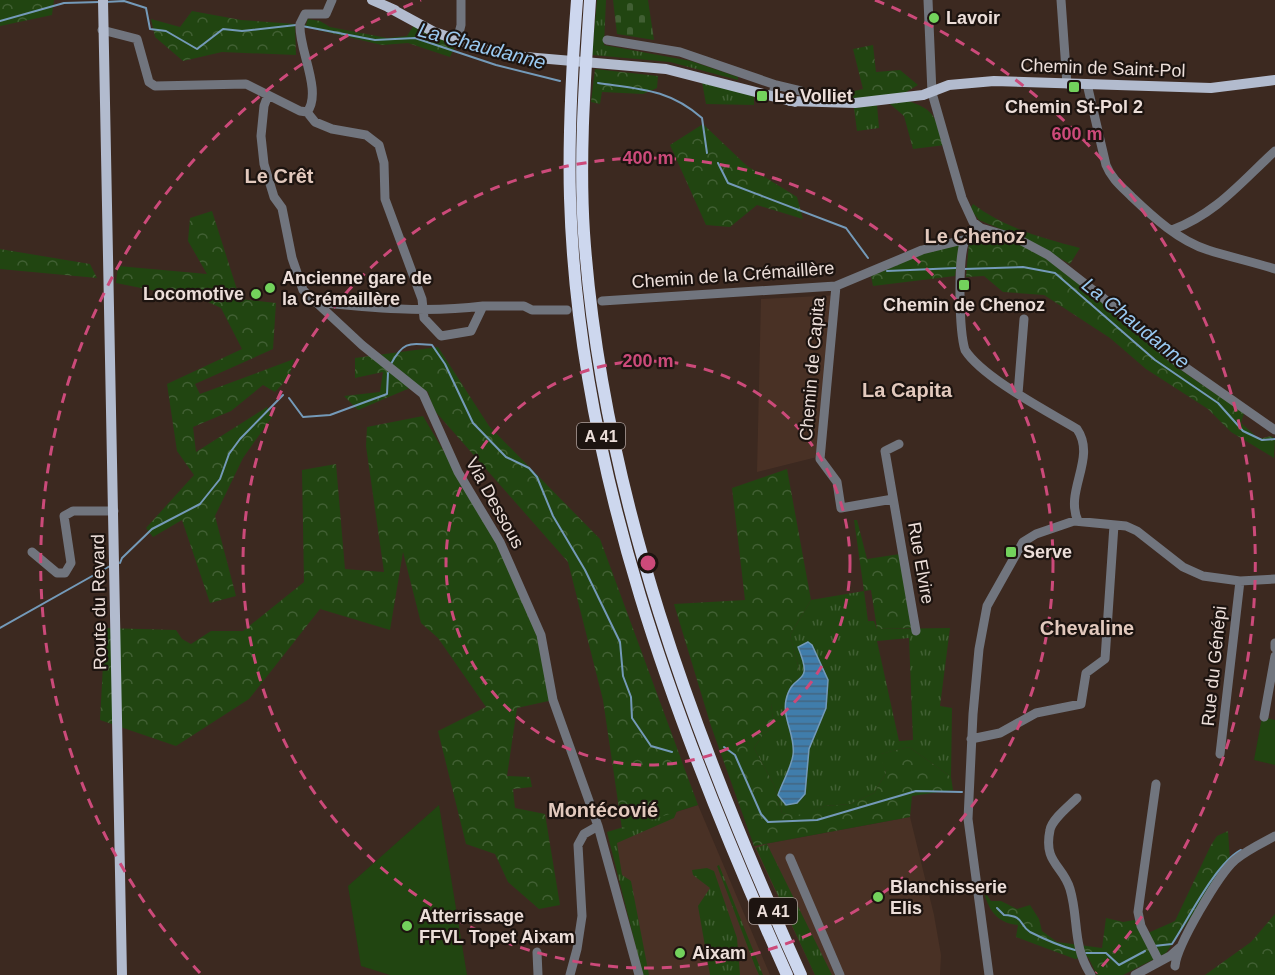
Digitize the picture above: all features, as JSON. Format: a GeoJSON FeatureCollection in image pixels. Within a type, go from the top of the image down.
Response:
{"type":"FeatureCollection","features":[{"type":"Feature","properties":{"kind":"highway","name":"A 41"},"geometry":{"type":"LineString","coordinates":[[577,0],[570,131],[572,231],[583,340],[604,449],[645,611],[681,720],[733,853],[787,975]]}},
{"type":"Feature","properties":{"kind":"highway","name":"A 41"},"geometry":{"type":"LineString","coordinates":[[590,0],[582,131],[584,231],[598,348],[622,473],[655,599],[694,719],[733,821],[801,975]]}},
{"type":"Feature","properties":{"kind":"main road"},"geometry":{"type":"LineString","coordinates":[[372,0],[459,38],[494,47],[558,60],[687,72],[774,90],[790,101],[826,108],[932,93]]}},
{"type":"Feature","properties":{"kind":"main road","name":"Route du Revard"},"geometry":{"type":"LineString","coordinates":[[103,4],[104,89],[112,153],[107,228],[122,975]]}},
{"type":"Feature","properties":{"kind":"main road","name":"Chemin de Saint-Pol"},"geometry":{"type":"LineString","coordinates":[[932,93],[949,85],[974,82],[1211,88],[1275,80]]}},
{"type":"Feature","properties":{"kind":"street"},"geometry":{"type":"LineString","coordinates":[[307,112],[310,108],[312,90],[300,23],[309,14],[326,14],[332,0]]}},
{"type":"Feature","properties":{"kind":"street"},"geometry":{"type":"LineString","coordinates":[[459,38],[461,0]]}},
{"type":"Feature","properties":{"kind":"street"},"geometry":{"type":"LineString","coordinates":[[928,0],[932,93],[962,198],[970,235],[960,279],[965,350],[975,362],[1018,394],[1077,429],[1083,438],[1085,446],[1076,519]]}},
{"type":"Feature","properties":{"kind":"street"},"geometry":{"type":"LineString","coordinates":[[1061,0],[1067,84]]}},
{"type":"Feature","properties":{"kind":"street"},"geometry":{"type":"LineString","coordinates":[[102,30],[137,39],[149,82],[155,86],[246,84],[300,111],[307,112],[315,122],[332,129],[366,135],[379,145],[384,163],[385,199],[423,303],[423,316],[441,336],[471,331],[483,306]]}},
{"type":"Feature","properties":{"kind":"street"},"geometry":{"type":"LineString","coordinates":[[607,40],[680,52],[774,90],[801,91]]}},
{"type":"Feature","properties":{"kind":"street"},"geometry":{"type":"LineString","coordinates":[[1087,84],[1109,174],[1143,207],[1172,230],[1207,250],[1275,269]]}},
{"type":"Feature","properties":{"kind":"street","name":"Via Dessous"},"geometry":{"type":"LineString","coordinates":[[268,95],[264,106],[261,136],[264,164],[274,197],[282,208],[292,258],[303,290],[362,345],[423,394],[458,472],[500,542],[541,635],[553,700],[598,826],[639,975]]}},
{"type":"Feature","properties":{"kind":"street"},"geometry":{"type":"LineString","coordinates":[[1172,230],[1201,218],[1216,208],[1275,151]]}},
{"type":"Feature","properties":{"kind":"street"},"geometry":{"type":"LineString","coordinates":[[970,235],[1018,239],[1048,255],[1102,297],[1172,358],[1275,430]]}},
{"type":"Feature","properties":{"kind":"street","name":"Chemin de la Crémaillère"},"geometry":{"type":"LineString","coordinates":[[602,301],[836,286],[904,256],[970,235]]}},
{"type":"Feature","properties":{"kind":"street","name":"Chemin de Capita"},"geometry":{"type":"LineString","coordinates":[[820,454],[836,286]]}},
{"type":"Feature","properties":{"kind":"street"},"geometry":{"type":"LineString","coordinates":[[315,302],[371,308],[524,306],[532,310],[567,310]]}},
{"type":"Feature","properties":{"kind":"street"},"geometry":{"type":"LineString","coordinates":[[1018,394],[1024,319]]}},
{"type":"Feature","properties":{"kind":"street","name":"Rue Elvire"},"geometry":{"type":"LineString","coordinates":[[899,444],[885,451],[916,631]]}},
{"type":"Feature","properties":{"kind":"street","name":"Rue Elvire"},"geometry":{"type":"LineString","coordinates":[[820,454],[820,459],[837,482],[841,508],[893,499]]}},
{"type":"Feature","properties":{"kind":"street"},"geometry":{"type":"LineString","coordinates":[[32,552],[57,573],[65,573],[71,563],[64,516],[74,511],[114,511]]}},
{"type":"Feature","properties":{"kind":"street"},"geometry":{"type":"LineString","coordinates":[[989,975],[968,819],[971,739],[979,649],[986,609],[996,586],[1023,542],[1036,534],[1076,519],[1137,531],[1165,554],[1198,574],[1240,581],[1275,579]]}},
{"type":"Feature","properties":{"kind":"street"},"geometry":{"type":"LineString","coordinates":[[971,739],[1000,733],[1036,713],[1082,704],[1086,673],[1105,659],[1114,525]]}},
{"type":"Feature","properties":{"kind":"street","name":"Rue du Génépi"},"geometry":{"type":"LineString","coordinates":[[1220,754],[1240,581]]}},
{"type":"Feature","properties":{"kind":"street"},"geometry":{"type":"LineString","coordinates":[[1264,717],[1275,656]]}},
{"type":"Feature","properties":{"kind":"street"},"geometry":{"type":"LineString","coordinates":[[1156,784],[1138,912],[1141,926],[1158,965]]}},
{"type":"Feature","properties":{"kind":"street"},"geometry":{"type":"LineString","coordinates":[[1077,798],[1052,824],[1049,847],[1055,867],[1070,887],[1075,934],[1091,975]]}},
{"type":"Feature","properties":{"kind":"street"},"geometry":{"type":"LineString","coordinates":[[570,975],[578,949],[582,916],[578,845],[584,834],[598,826]]}},
{"type":"Feature","properties":{"kind":"street"},"geometry":{"type":"LineString","coordinates":[[1158,965],[1175,970],[1181,946],[1228,867],[1242,855],[1275,836]]}},
{"type":"Feature","properties":{"kind":"street"},"geometry":{"type":"LineString","coordinates":[[790,858],[840,975]]}},
{"type":"Feature","properties":{"kind":"street"},"geometry":{"type":"LineString","coordinates":[[1136,975],[1158,965],[1181,946]]}},
{"type":"Feature","properties":{"kind":"street"},"geometry":{"type":"LineString","coordinates":[[537,952],[538,975]]}},
{"type":"Feature","properties":{"kind":"shaded area"},"geometry":{"type":"Polygon","coordinates":[[[839,295],[825,455],[757,472],[761,299],[839,295]]]}},
{"type":"Feature","properties":{"kind":"shaded area"},"geometry":{"type":"Polygon","coordinates":[[[698,805],[770,975],[642,975],[613,835],[622,829],[698,805]]]}},
{"type":"Feature","properties":{"kind":"shaded area"},"geometry":{"type":"Polygon","coordinates":[[[910,817],[934,915],[941,955],[940,975],[815,975],[754,846],[910,817]]]}},
{"type":"Feature","properties":{"kind":"green space"},"geometry":{"type":"Polygon","coordinates":[[[0,0],[54,0],[52,15],[0,26],[0,0]]]}},
{"type":"Feature","properties":{"kind":"green space"},"geometry":{"type":"Polygon","coordinates":[[[597,0],[606,0],[604,45],[691,61],[738,77],[738,80],[670,62],[592,55],[597,0]]]}},
{"type":"Feature","properties":{"kind":"green space"},"geometry":{"type":"Polygon","coordinates":[[[613,0],[648,0],[654,40],[617,34],[613,0]]]}},
{"type":"Feature","properties":{"kind":"green space"},"geometry":{"type":"Polygon","coordinates":[[[192,11],[241,20],[295,24],[296,55],[222,52],[183,61],[155,37],[151,19],[180,27],[192,11]]]}},
{"type":"Feature","properties":{"kind":"green space"},"geometry":{"type":"Polygon","coordinates":[[[308,19],[320,21],[330,27],[387,38],[407,36],[414,25],[456,44],[450,57],[408,43],[382,45],[305,27],[308,19]]]}},
{"type":"Feature","properties":{"kind":"green space"},"geometry":{"type":"Polygon","coordinates":[[[873,45],[876,72],[900,70],[918,85],[901,95],[901,99],[927,109],[935,119],[945,145],[913,149],[904,116],[883,98],[833,102],[832,96],[863,89],[853,49],[873,45]]]}},
{"type":"Feature","properties":{"kind":"green space"},"geometry":{"type":"Polygon","coordinates":[[[595,69],[658,76],[657,88],[643,94],[602,92],[600,104],[591,102],[595,69]]]}},
{"type":"Feature","properties":{"kind":"green space"},"geometry":{"type":"Polygon","coordinates":[[[702,82],[754,95],[754,105],[706,104],[702,82]]]}},
{"type":"Feature","properties":{"kind":"green space"},"geometry":{"type":"Polygon","coordinates":[[[877,105],[879,128],[857,131],[854,108],[877,105]]]}},
{"type":"Feature","properties":{"kind":"green space"},"geometry":{"type":"Polygon","coordinates":[[[703,124],[747,166],[797,197],[803,219],[757,205],[730,227],[706,225],[670,145],[703,124]]]}},
{"type":"Feature","properties":{"kind":"green space"},"geometry":{"type":"Polygon","coordinates":[[[973,204],[1011,226],[1080,248],[1070,264],[1027,240],[979,220],[970,209],[973,204]]]}},
{"type":"Feature","properties":{"kind":"green space"},"geometry":{"type":"Polygon","coordinates":[[[212,211],[240,299],[276,303],[273,349],[195,384],[200,394],[294,359],[289,377],[275,392],[263,385],[231,411],[193,427],[196,452],[267,407],[272,417],[243,458],[215,516],[236,596],[210,603],[182,520],[153,537],[146,528],[194,475],[177,451],[167,384],[242,349],[221,308],[206,301],[116,283],[118,266],[207,274],[188,241],[190,218],[212,211]]]}},
{"type":"Feature","properties":{"kind":"green space"},"geometry":{"type":"Polygon","coordinates":[[[981,234],[1004,238],[1028,248],[1077,281],[1172,363],[1244,413],[1241,423],[1259,439],[1271,436],[1275,439],[1274,458],[1231,432],[1208,409],[1146,369],[1110,338],[1044,295],[1003,292],[984,276],[966,277],[969,242],[981,234]]]}},
{"type":"Feature","properties":{"kind":"green space"},"geometry":{"type":"Polygon","coordinates":[[[960,244],[955,276],[873,286],[871,276],[908,258],[960,244]]]}},
{"type":"Feature","properties":{"kind":"green space"},"geometry":{"type":"Polygon","coordinates":[[[0,249],[90,264],[97,278],[0,269],[0,249]]]}},
{"type":"Feature","properties":{"kind":"green space"},"geometry":{"type":"Polygon","coordinates":[[[438,347],[489,426],[600,539],[698,805],[622,829],[603,700],[568,562],[434,410],[428,392],[417,385],[358,410],[344,396],[380,392],[383,372],[355,378],[355,358],[438,347]]]}},
{"type":"Feature","properties":{"kind":"green space"},"geometry":{"type":"Polygon","coordinates":[[[423,416],[506,557],[541,635],[553,700],[517,708],[507,776],[530,777],[532,787],[513,789],[515,808],[545,814],[560,905],[539,909],[508,882],[495,854],[466,844],[438,731],[486,707],[438,638],[421,623],[403,552],[390,630],[320,609],[249,699],[176,746],[100,720],[105,628],[176,630],[182,639],[191,644],[211,631],[243,631],[304,582],[302,470],[336,464],[345,569],[384,572],[366,446],[367,427],[423,416]]]}},
{"type":"Feature","properties":{"kind":"green space"},"geometry":{"type":"Polygon","coordinates":[[[787,469],[811,600],[790,635],[799,669],[782,699],[771,705],[774,726],[762,736],[754,748],[774,785],[782,813],[799,816],[824,806],[850,804],[874,793],[886,773],[880,754],[909,747],[951,777],[953,790],[912,796],[910,817],[754,846],[711,726],[674,604],[745,600],[732,488],[787,469]]]}},
{"type":"Feature","properties":{"kind":"green space"},"geometry":{"type":"Polygon","coordinates":[[[854,520],[857,520],[867,559],[900,554],[912,628],[877,629],[871,590],[864,591],[854,520]]]}},
{"type":"Feature","properties":{"kind":"green space"},"geometry":{"type":"Polygon","coordinates":[[[864,591],[868,621],[874,621],[877,629],[950,628],[940,706],[952,708],[951,777],[909,747],[881,754],[886,773],[874,793],[850,804],[824,806],[799,817],[782,813],[774,785],[754,748],[762,736],[774,726],[771,705],[799,669],[790,635],[811,600],[864,591]],[[909,638],[877,641],[899,741],[913,740],[909,638]]]}},
{"type":"Feature","properties":{"kind":"green space"},"geometry":{"type":"Polygon","coordinates":[[[1262,717],[1275,720],[1275,765],[1254,760],[1262,717]]]}},
{"type":"Feature","properties":{"kind":"green space","name":"Atterrissage FFVL Topet Aixam"},"geometry":{"type":"Polygon","coordinates":[[[439,805],[467,975],[390,975],[361,966],[348,886],[439,805]]]}},
{"type":"Feature","properties":{"kind":"green space"},"geometry":{"type":"Polygon","coordinates":[[[677,811],[674,818],[617,843],[622,875],[631,881],[649,975],[643,975],[607,832],[677,811]]]}},
{"type":"Feature","properties":{"kind":"green space"},"geometry":{"type":"Polygon","coordinates":[[[1228,831],[1230,861],[1166,953],[1123,975],[1097,975],[1088,957],[1075,959],[1016,937],[1018,925],[1010,924],[994,914],[987,903],[983,889],[991,901],[1001,901],[1017,909],[1030,905],[1039,919],[1042,931],[1057,942],[1102,948],[1106,918],[1123,922],[1134,920],[1148,933],[1175,921],[1211,845],[1217,836],[1228,831]]]}},
{"type":"Feature","properties":{"kind":"green space"},"geometry":{"type":"Polygon","coordinates":[[[767,844],[832,975],[815,975],[756,848],[767,844]]]}},
{"type":"Feature","properties":{"kind":"green space"},"geometry":{"type":"Polygon","coordinates":[[[719,865],[763,975],[759,975],[755,966],[717,866],[719,865]]]}},
{"type":"Feature","properties":{"kind":"green space"},"geometry":{"type":"Polygon","coordinates":[[[707,868],[714,871],[737,938],[740,975],[710,975],[698,906],[710,888],[693,875],[692,870],[707,868]]]}},
{"type":"Feature","properties":{"kind":"green space"},"geometry":{"type":"Polygon","coordinates":[[[1275,914],[1275,975],[1205,975],[1251,942],[1275,914]]]}},
{"type":"Feature","properties":{"kind":"water"},"geometry":{"type":"Polygon","coordinates":[[[808,642],[812,645],[828,680],[826,708],[809,749],[805,794],[797,803],[786,805],[778,795],[793,755],[793,741],[785,707],[789,691],[804,674],[803,660],[798,647],[808,642]]]}},
{"type":"Feature","properties":{"kind":"waterway","name":"La Chaudanne"},"geometry":{"type":"LineString","coordinates":[[105,2],[124,1],[146,8],[150,29],[166,31],[197,49],[223,29],[242,31],[296,25]]}},
{"type":"Feature","properties":{"kind":"waterway","name":"La Chaudanne"},"geometry":{"type":"LineString","coordinates":[[0,21],[64,3],[100,2]]}},
{"type":"Feature","properties":{"kind":"waterway","name":"La Chaudanne"},"geometry":{"type":"LineString","coordinates":[[302,26],[375,40],[415,38],[496,65],[560,81]]}},
{"type":"Feature","properties":{"kind":"waterway"},"geometry":{"type":"LineString","coordinates":[[598,83],[653,92],[690,108],[702,118],[707,153]]}},
{"type":"Feature","properties":{"kind":"waterway","name":"La Chaudanne"},"geometry":{"type":"LineString","coordinates":[[718,163],[728,183],[846,228],[868,258]]}},
{"type":"Feature","properties":{"kind":"waterway","name":"La Chaudanne"},"geometry":{"type":"LineString","coordinates":[[964,269],[1023,267],[1055,273],[1155,360],[1218,403],[1243,431],[1262,440],[1275,439]]}},
{"type":"Feature","properties":{"kind":"waterway","name":"La Chaudanne"},"geometry":{"type":"LineString","coordinates":[[887,271],[956,268]]}},
{"type":"Feature","properties":{"kind":"waterway"},"geometry":{"type":"LineString","coordinates":[[391,364],[399,351],[407,346],[432,345],[445,364],[473,423],[506,457],[529,468],[537,477],[553,516],[585,570],[620,642],[623,676],[631,697],[632,718],[651,746],[672,752]]}},
{"type":"Feature","properties":{"kind":"waterway"},"geometry":{"type":"LineString","coordinates":[[289,398],[303,417],[330,415],[387,394],[388,373]]}},
{"type":"Feature","properties":{"kind":"waterway"},"geometry":{"type":"LineString","coordinates":[[120,563],[122,558],[152,529],[200,504],[220,479],[229,454],[240,439],[283,395]]}},
{"type":"Feature","properties":{"kind":"waterway"},"geometry":{"type":"LineString","coordinates":[[0,628],[110,566]]}},
{"type":"Feature","properties":{"kind":"waterway"},"geometry":{"type":"LineString","coordinates":[[724,747],[735,755],[761,814],[768,822],[817,820],[916,791],[962,792]]}},
{"type":"Feature","properties":{"kind":"waterway"},"geometry":{"type":"LineString","coordinates":[[1154,946],[1172,944],[1212,879],[1231,857],[1241,850]]}},
{"type":"Feature","properties":{"kind":"waterway"},"geometry":{"type":"LineString","coordinates":[[997,908],[1004,915],[1018,919],[1030,932],[1075,950]]}},
{"type":"Feature","properties":{"kind":"waterway"},"geometry":{"type":"LineString","coordinates":[[1086,953],[1106,953],[1119,965],[1145,951]]}},
{"type":"Feature","properties":{"kind":"place","name":"Lavoir"},"geometry":{"type":"Point","coordinates":[934,18]}},
{"type":"Feature","properties":{"kind":"place","name":"Chemin St-Pol 2"},"geometry":{"type":"Point","coordinates":[1074,87]}},
{"type":"Feature","properties":{"kind":"place","name":"Le Volliet"},"geometry":{"type":"Point","coordinates":[762,96]}},
{"type":"Feature","properties":{"kind":"place","name":"Chemin de Chenoz"},"geometry":{"type":"Point","coordinates":[964,285]}},
{"type":"Feature","properties":{"kind":"place","name":"Ancienne gare de la Crémaillère"},"geometry":{"type":"Point","coordinates":[270,288]}},
{"type":"Feature","properties":{"kind":"place","name":"Locomotive"},"geometry":{"type":"Point","coordinates":[256,294]}},
{"type":"Feature","properties":{"kind":"place","name":"Serve"},"geometry":{"type":"Point","coordinates":[1011,552]}},
{"type":"Feature","properties":{"kind":"place","name":"Blanchisserie Elis"},"geometry":{"type":"Point","coordinates":[878,897]}},
{"type":"Feature","properties":{"kind":"place","name":"Atterrissage FFVL Topet Aixam"},"geometry":{"type":"Point","coordinates":[407,926]}},
{"type":"Feature","properties":{"kind":"place","name":"Aixam"},"geometry":{"type":"Point","coordinates":[680,953]}},
{"type":"Feature","properties":{"kind":"district","name":"Le Crêt"},"geometry":{"type":"Point","coordinates":[279,176]}},
{"type":"Feature","properties":{"kind":"district","name":"Le Chenoz"},"geometry":{"type":"Point","coordinates":[975,236]}},
{"type":"Feature","properties":{"kind":"district","name":"La Capita"},"geometry":{"type":"Point","coordinates":[907,390]}},
{"type":"Feature","properties":{"kind":"district","name":"Chevaline"},"geometry":{"type":"Point","coordinates":[1087,628]}},
{"type":"Feature","properties":{"kind":"district","name":"Montécovié"},"geometry":{"type":"Point","coordinates":[603,810]}}]}
